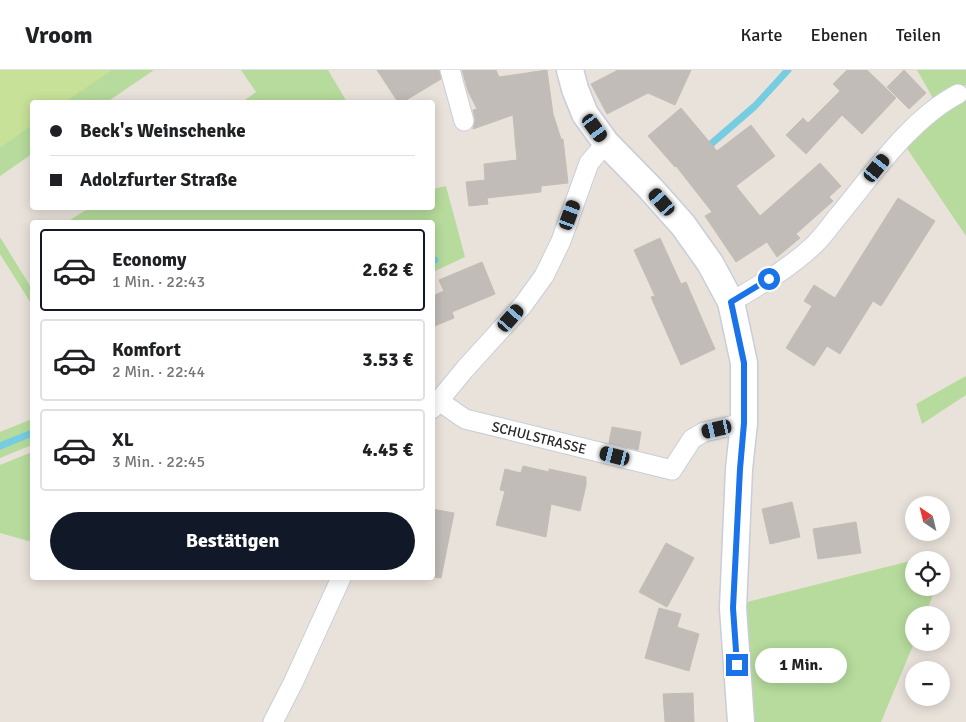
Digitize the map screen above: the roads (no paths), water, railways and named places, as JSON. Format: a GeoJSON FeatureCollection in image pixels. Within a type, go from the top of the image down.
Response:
{"type":"FeatureCollection","features":[{"type":"Feature","properties":{"kind":"main road"},"geometry":{"type":"LineString","coordinates":[[570,70],[585,114],[606,143],[683,225],[710,263],[731,302],[744,363],[744,423],[733,608],[741,722]]}},
{"type":"Feature","properties":{"kind":"street"},"geometry":{"type":"LineString","coordinates":[[450,70],[464,121]]}},
{"type":"Feature","properties":{"kind":"street"},"geometry":{"type":"LineString","coordinates":[[731,302],[782,271],[815,244],[902,138],[948,99],[958,94]]}},
{"type":"Feature","properties":{"kind":"street"},"geometry":{"type":"LineString","coordinates":[[436,405],[523,305],[544,276],[561,241],[589,163],[606,143]]}},
{"type":"Feature","properties":{"kind":"street","name":"SCHULSTRASSE"},"geometry":{"type":"LineString","coordinates":[[436,405],[464,419],[672,470],[692,439],[704,432],[744,423]]}},
{"type":"Feature","properties":{"kind":"street"},"geometry":{"type":"LineString","coordinates":[[273,722],[340,580]]}},
{"type":"Feature","properties":{"kind":"waterway"},"geometry":{"type":"LineString","coordinates":[[704,150],[755,106],[788,70]]}},
{"type":"Feature","properties":{"kind":"waterway"},"geometry":{"type":"LineString","coordinates":[[0,446],[30,434]]}}]}
